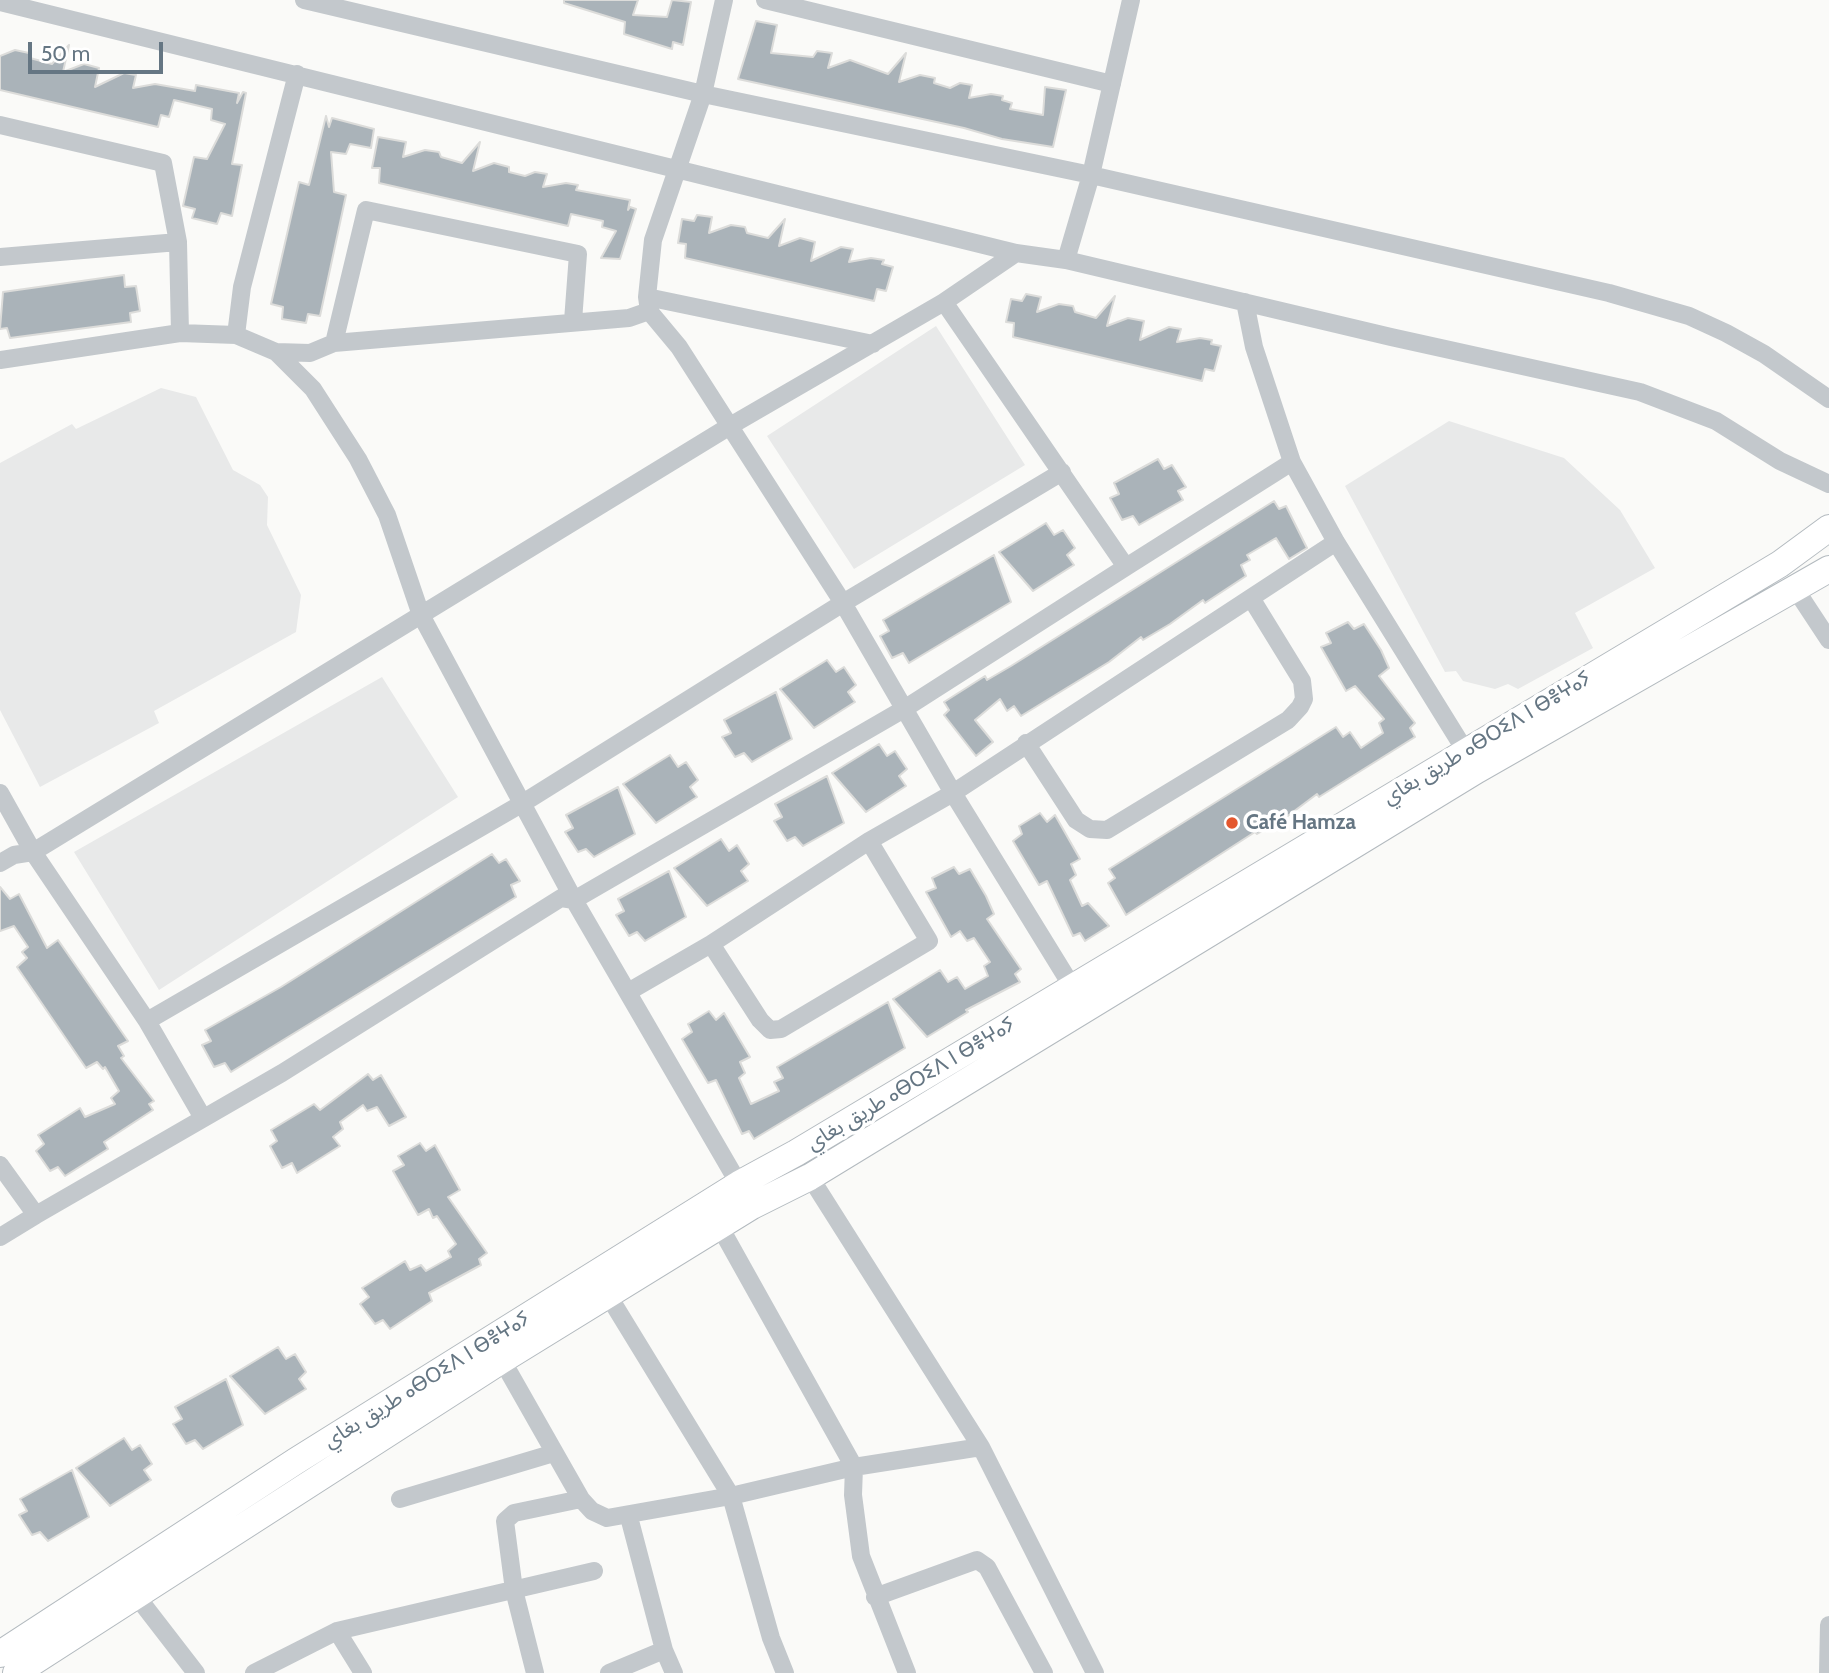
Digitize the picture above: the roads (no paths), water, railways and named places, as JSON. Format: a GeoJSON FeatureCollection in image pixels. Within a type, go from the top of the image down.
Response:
{"type":"FeatureCollection","features":[{"type":"Feature","properties":{"kind":"main road","name":"طريق بغاي ⴰⴱⵔⵉⴷ ⵏ ⴱⴻⵖⴰⵢ"},"geometry":{"type":"LineString","coordinates":[[16,1673],[502,1360],[720,1227],[746,1195],[810,1177],[1787,560],[1829,528]]}},
{"type":"Feature","properties":{"kind":"main road","name":"طريق بغاي ⴰⴱⵔⵉⴷ ⵏ ⴱⴻⵖⴰⵢ"},"geometry":{"type":"LineString","coordinates":[[0,1654],[296,1461],[746,1195],[1073,988],[1471,760],[1829,569]]}},
{"type":"Feature","properties":{"kind":"street"},"geometry":{"type":"LineString","coordinates":[[724,0],[703,94],[653,240],[648,303],[679,347],[842,603],[953,793],[1073,988]]}},
{"type":"Feature","properties":{"kind":"street"},"geometry":{"type":"LineString","coordinates":[[765,0],[1111,84]]}},
{"type":"Feature","properties":{"kind":"street"},"geometry":{"type":"LineString","coordinates":[[1066,260],[1091,175],[1131,0]]}},
{"type":"Feature","properties":{"kind":"street"},"geometry":{"type":"LineString","coordinates":[[315,1],[703,94],[1091,175],[1609,293],[1689,316],[1764,354],[1829,399]]}},
{"type":"Feature","properties":{"kind":"street"},"geometry":{"type":"LineString","coordinates":[[0,2],[1016,253],[1066,260],[1640,392],[1716,421],[1780,460],[1829,484]]}},
{"type":"Feature","properties":{"kind":"street"},"geometry":{"type":"LineString","coordinates":[[236,335],[243,286],[297,74]]}},
{"type":"Feature","properties":{"kind":"street"},"geometry":{"type":"LineString","coordinates":[[0,125],[163,163],[178,242],[180,333]]}},
{"type":"Feature","properties":{"kind":"street"},"geometry":{"type":"LineString","coordinates":[[334,343],[366,210],[578,254],[573,321]]}},
{"type":"Feature","properties":{"kind":"street"},"geometry":{"type":"LineString","coordinates":[[0,257],[178,242]]}},
{"type":"Feature","properties":{"kind":"street"},"geometry":{"type":"LineString","coordinates":[[0,863],[14,855],[33,852],[730,426],[944,302],[1016,253]]}},
{"type":"Feature","properties":{"kind":"street"},"geometry":{"type":"LineString","coordinates":[[944,302],[1126,566]]}},
{"type":"Feature","properties":{"kind":"street"},"geometry":{"type":"LineString","coordinates":[[1245,302],[1254,347],[1292,462],[1336,542],[1471,760]]}},
{"type":"Feature","properties":{"kind":"street"},"geometry":{"type":"LineString","coordinates":[[0,360],[180,333],[236,335],[276,352],[310,353],[334,343],[629,318],[648,303],[873,344]]}},
{"type":"Feature","properties":{"kind":"street"},"geometry":{"type":"LineString","coordinates":[[276,352],[313,389],[358,459],[387,515],[421,615],[574,900],[746,1195]]}},
{"type":"Feature","properties":{"kind":"street"},"geometry":{"type":"LineString","coordinates":[[0,1237],[282,1073],[561,898],[574,900],[904,709],[1292,462]]}},
{"type":"Feature","properties":{"kind":"street"},"geometry":{"type":"LineString","coordinates":[[147,1021],[523,803],[842,603],[1062,472]]}},
{"type":"Feature","properties":{"kind":"street"},"geometry":{"type":"LineString","coordinates":[[628,992],[711,944],[869,841],[953,793],[1336,542]]}},
{"type":"Feature","properties":{"kind":"street"},"geometry":{"type":"LineString","coordinates":[[1794,587],[1829,640]]}},
{"type":"Feature","properties":{"kind":"street"},"geometry":{"type":"LineString","coordinates":[[1026,743],[1076,820],[1090,829],[1107,830],[1288,720],[1304,699],[1303,681],[1251,598]]}},
{"type":"Feature","properties":{"kind":"street"},"geometry":{"type":"LineString","coordinates":[[0,793],[33,852],[147,1021],[203,1118]]}},
{"type":"Feature","properties":{"kind":"street"},"geometry":{"type":"LineString","coordinates":[[711,944],[770,1030],[781,1029],[929,941],[869,841]]}},
{"type":"Feature","properties":{"kind":"street"},"geometry":{"type":"LineString","coordinates":[[0,1165],[36,1216]]}},
{"type":"Feature","properties":{"kind":"street"},"geometry":{"type":"LineString","coordinates":[[810,1177],[981,1447],[1095,1673]]}},
{"type":"Feature","properties":{"kind":"street"},"geometry":{"type":"LineString","coordinates":[[720,1227],[854,1467],[854,1506],[861,1556],[907,1673]]}},
{"type":"Feature","properties":{"kind":"street"},"geometry":{"type":"LineString","coordinates":[[608,1295],[731,1496],[771,1639],[785,1673]]}},
{"type":"Feature","properties":{"kind":"street"},"geometry":{"type":"LineString","coordinates":[[502,1360],[581,1499],[592,1511],[607,1518],[629,1517],[731,1496],[854,1467],[981,1447]]}},
{"type":"Feature","properties":{"kind":"street"},"geometry":{"type":"LineString","coordinates":[[400,1499],[554,1453]]}},
{"type":"Feature","properties":{"kind":"street"},"geometry":{"type":"LineString","coordinates":[[535,1673],[514,1590],[504,1526],[506,1518],[514,1513],[581,1499]]}},
{"type":"Feature","properties":{"kind":"street"},"geometry":{"type":"LineString","coordinates":[[629,1517],[664,1650],[674,1673]]}},
{"type":"Feature","properties":{"kind":"street"},"geometry":{"type":"LineString","coordinates":[[875,1597],[977,1560],[987,1567],[1044,1673]]}},
{"type":"Feature","properties":{"kind":"street"},"geometry":{"type":"LineString","coordinates":[[254,1673],[337,1631],[594,1571]]}},
{"type":"Feature","properties":{"kind":"street"},"geometry":{"type":"LineString","coordinates":[[135,1594],[196,1673]]}},
{"type":"Feature","properties":{"kind":"street"},"geometry":{"type":"LineString","coordinates":[[1828,1673],[1829,1625]]}},
{"type":"Feature","properties":{"kind":"street"},"geometry":{"type":"LineString","coordinates":[[337,1631],[363,1673]]}},
{"type":"Feature","properties":{"kind":"street"},"geometry":{"type":"LineString","coordinates":[[609,1673],[664,1650]]}},
{"type":"Feature","properties":{"kind":"place","name":"Café Hamza"},"geometry":{"type":"Point","coordinates":[1232,823]}}]}
